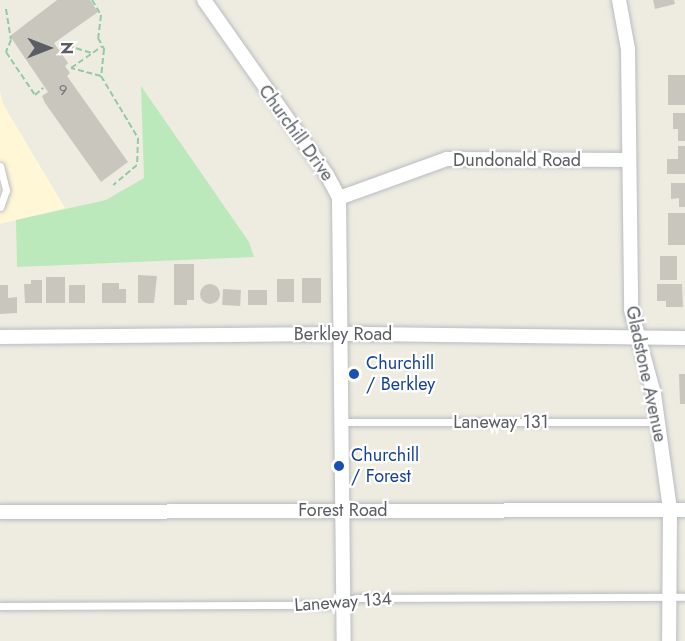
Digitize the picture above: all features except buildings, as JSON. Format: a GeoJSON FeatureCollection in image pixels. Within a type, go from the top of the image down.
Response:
{"type":"FeatureCollection","features":[{"type":"Feature","properties":{"kind":"street","name":"Churchill Drive"},"geometry":{"type":"LineString","coordinates":[[204,0],[327,175],[339,198],[343,334],[345,641]]}},
{"type":"Feature","properties":{"kind":"street","name":"Gladstone Avenue"},"geometry":{"type":"LineString","coordinates":[[618,0],[628,49],[631,310],[658,422],[670,509],[669,641]]}},
{"type":"Feature","properties":{"kind":"street","name":"Dundonald Road"},"geometry":{"type":"LineString","coordinates":[[339,198],[447,159],[629,160]]}},
{"type":"Feature","properties":{"kind":"street","name":"Berkley Road"},"geometry":{"type":"LineString","coordinates":[[0,337],[343,334],[685,338]]}},
{"type":"Feature","properties":{"kind":"street","name":"Forest Road"},"geometry":{"type":"LineString","coordinates":[[0,512],[685,510]]}},
{"type":"Feature","properties":{"kind":"lane"},"geometry":{"type":"LineString","coordinates":[[0,166],[6,190],[0,207]]}},
{"type":"Feature","properties":{"kind":"lane","name":"Laneway 131"},"geometry":{"type":"LineString","coordinates":[[344,422],[658,422]]}},
{"type":"Feature","properties":{"kind":"lane","name":"Laneway 134"},"geometry":{"type":"LineString","coordinates":[[0,606],[320,605],[357,598],[685,597]]}},
{"type":"Feature","properties":{"kind":"path"},"geometry":{"type":"LineString","coordinates":[[92,0],[101,15],[98,38],[103,46],[101,76],[138,138],[137,165],[113,185]]}},
{"type":"Feature","properties":{"kind":"path"},"geometry":{"type":"LineString","coordinates":[[6,9],[11,40],[6,52],[35,95],[43,88]]}},
{"type":"Feature","properties":{"kind":"path"},"geometry":{"type":"LineString","coordinates":[[59,44],[92,53]]}},
{"type":"Feature","properties":{"kind":"path"},"geometry":{"type":"LineString","coordinates":[[101,76],[71,68],[103,46]]}},
{"type":"Feature","properties":{"kind":"shaded area"},"geometry":{"type":"Polygon","coordinates":[[[0,92],[3,104],[65,208],[0,224],[0,92]]]}},
{"type":"Feature","properties":{"kind":"green space"},"geometry":{"type":"Polygon","coordinates":[[[141,86],[249,242],[254,257],[17,267],[16,220],[106,200],[144,178],[141,86]]]}},
{"type":"Feature","properties":{"kind":"place","name":"Churchill / Berkley"},"geometry":{"type":"Point","coordinates":[354,374]}},
{"type":"Feature","properties":{"kind":"place","name":"Churchill / Forest"},"geometry":{"type":"Point","coordinates":[339,466]}}]}
